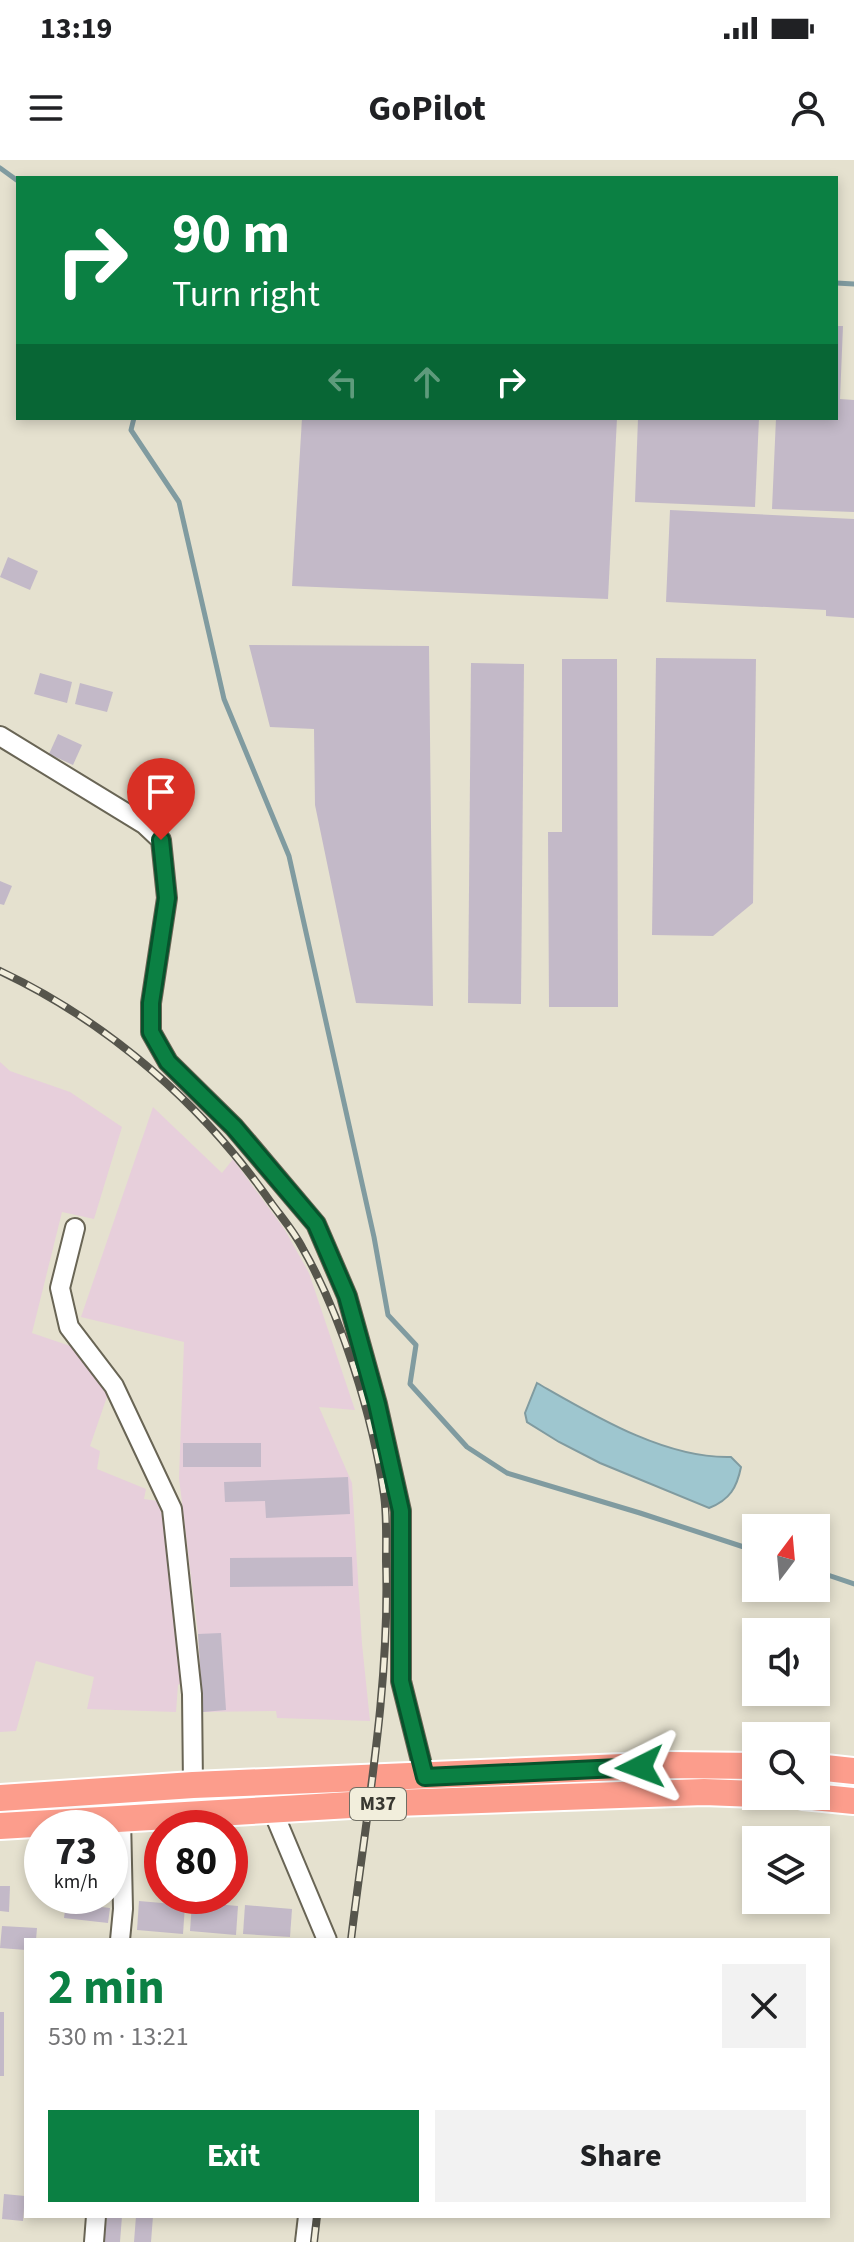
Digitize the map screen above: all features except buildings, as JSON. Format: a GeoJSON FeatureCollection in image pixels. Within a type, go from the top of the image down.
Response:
{"type":"FeatureCollection","features":[{"type":"Feature","properties":{"kind":"highway","name":"M37"},"geometry":{"type":"LineString","coordinates":[[0,1798],[193,1785],[671,1765],[742,1766]]}},
{"type":"Feature","properties":{"kind":"highway"},"geometry":{"type":"LineString","coordinates":[[830,1768],[854,1771]]}},
{"type":"Feature","properties":{"kind":"highway","name":"M37"},"geometry":{"type":"LineString","coordinates":[[128,1818],[704,1792],[742,1793]]}},
{"type":"Feature","properties":{"kind":"highway"},"geometry":{"type":"LineString","coordinates":[[830,1799],[854,1801]]}},
{"type":"Feature","properties":{"kind":"highway","name":"M37"},"geometry":{"type":"LineString","coordinates":[[0,1826],[24,1824]]}},
{"type":"Feature","properties":{"kind":"street"},"geometry":{"type":"LineString","coordinates":[[0,736],[144,824],[161,840],[167,898],[151,1003],[151,1032],[168,1062],[234,1127],[316,1224],[347,1296],[377,1404],[401,1511],[401,1681],[425,1777]]}},
{"type":"Feature","properties":{"kind":"street"},"geometry":{"type":"LineString","coordinates":[[75,1228],[60,1288],[69,1327],[114,1386],[172,1509],[192,1694],[193,1785]]}},
{"type":"Feature","properties":{"kind":"street"},"geometry":{"type":"LineString","coordinates":[[272,1809],[326,1938]]}},
{"type":"Feature","properties":{"kind":"street"},"geometry":{"type":"LineString","coordinates":[[120,1938],[123,1914]]}},
{"type":"Feature","properties":{"kind":"street"},"geometry":{"type":"LineString","coordinates":[[94,2242],[96,2218]]}},
{"type":"Feature","properties":{"kind":"street"},"geometry":{"type":"LineString","coordinates":[[305,2242],[308,2218]]}},
{"type":"Feature","properties":{"kind":"shaded area"},"geometry":{"type":"Polygon","coordinates":[[[0,1062],[10,1071],[70,1092],[122,1127],[94,1219],[62,1212],[32,1333],[79,1349],[109,1391],[90,1446],[100,1451],[97,1469],[146,1489],[144,1499],[158,1501],[169,1542],[187,1680],[178,1685],[176,1712],[87,1709],[94,1677],[36,1661],[16,1731],[0,1732],[0,1062]]]}},
{"type":"Feature","properties":{"kind":"shaded area"},"geometry":{"type":"Polygon","coordinates":[[[153,1107],[222,1173],[233,1159],[285,1230],[309,1273],[355,1410],[319,1407],[352,1483],[370,1721],[277,1718],[276,1711],[203,1712],[198,1634],[179,1478],[184,1342],[81,1317],[153,1107]]]}},
{"type":"Feature","properties":{"kind":"water"},"geometry":{"type":"Polygon","coordinates":[[[537,1383],[606,1421],[655,1443],[706,1456],[731,1457],[741,1467],[735,1487],[727,1497],[709,1508],[600,1463],[559,1442],[527,1422],[525,1413],[537,1383]]]}},
{"type":"Feature","properties":{"kind":"waterway"},"geometry":{"type":"LineString","coordinates":[[0,168],[16,180]]}},
{"type":"Feature","properties":{"kind":"waterway"},"geometry":{"type":"LineString","coordinates":[[838,283],[854,284]]}},
{"type":"Feature","properties":{"kind":"waterway"},"geometry":{"type":"LineString","coordinates":[[134,420],[131,430],[179,502],[224,699],[289,856],[374,1237],[388,1315],[416,1345],[410,1384],[467,1447],[507,1473],[742,1546]]}},
{"type":"Feature","properties":{"kind":"waterway"},"geometry":{"type":"LineString","coordinates":[[830,1576],[854,1584]]}},
{"type":"Feature","properties":{"kind":"railway"},"geometry":{"type":"LineString","coordinates":[[0,971],[79,1015],[116,1041],[185,1100],[245,1168],[296,1237],[331,1305],[343,1336],[372,1433],[384,1495],[386,1528],[381,1704],[351,1938]]}},
{"type":"Feature","properties":{"kind":"railway"},"geometry":{"type":"LineString","coordinates":[[314,2242],[317,2218]]}},
{"type":"Feature","properties":{"kind":"route"},"geometry":{"type":"LineString","coordinates":[[161,840],[167,898],[151,1003],[151,1032],[168,1062],[234,1127],[316,1224],[347,1296],[377,1404],[401,1511],[401,1681],[425,1777],[640,1767]]}}]}
